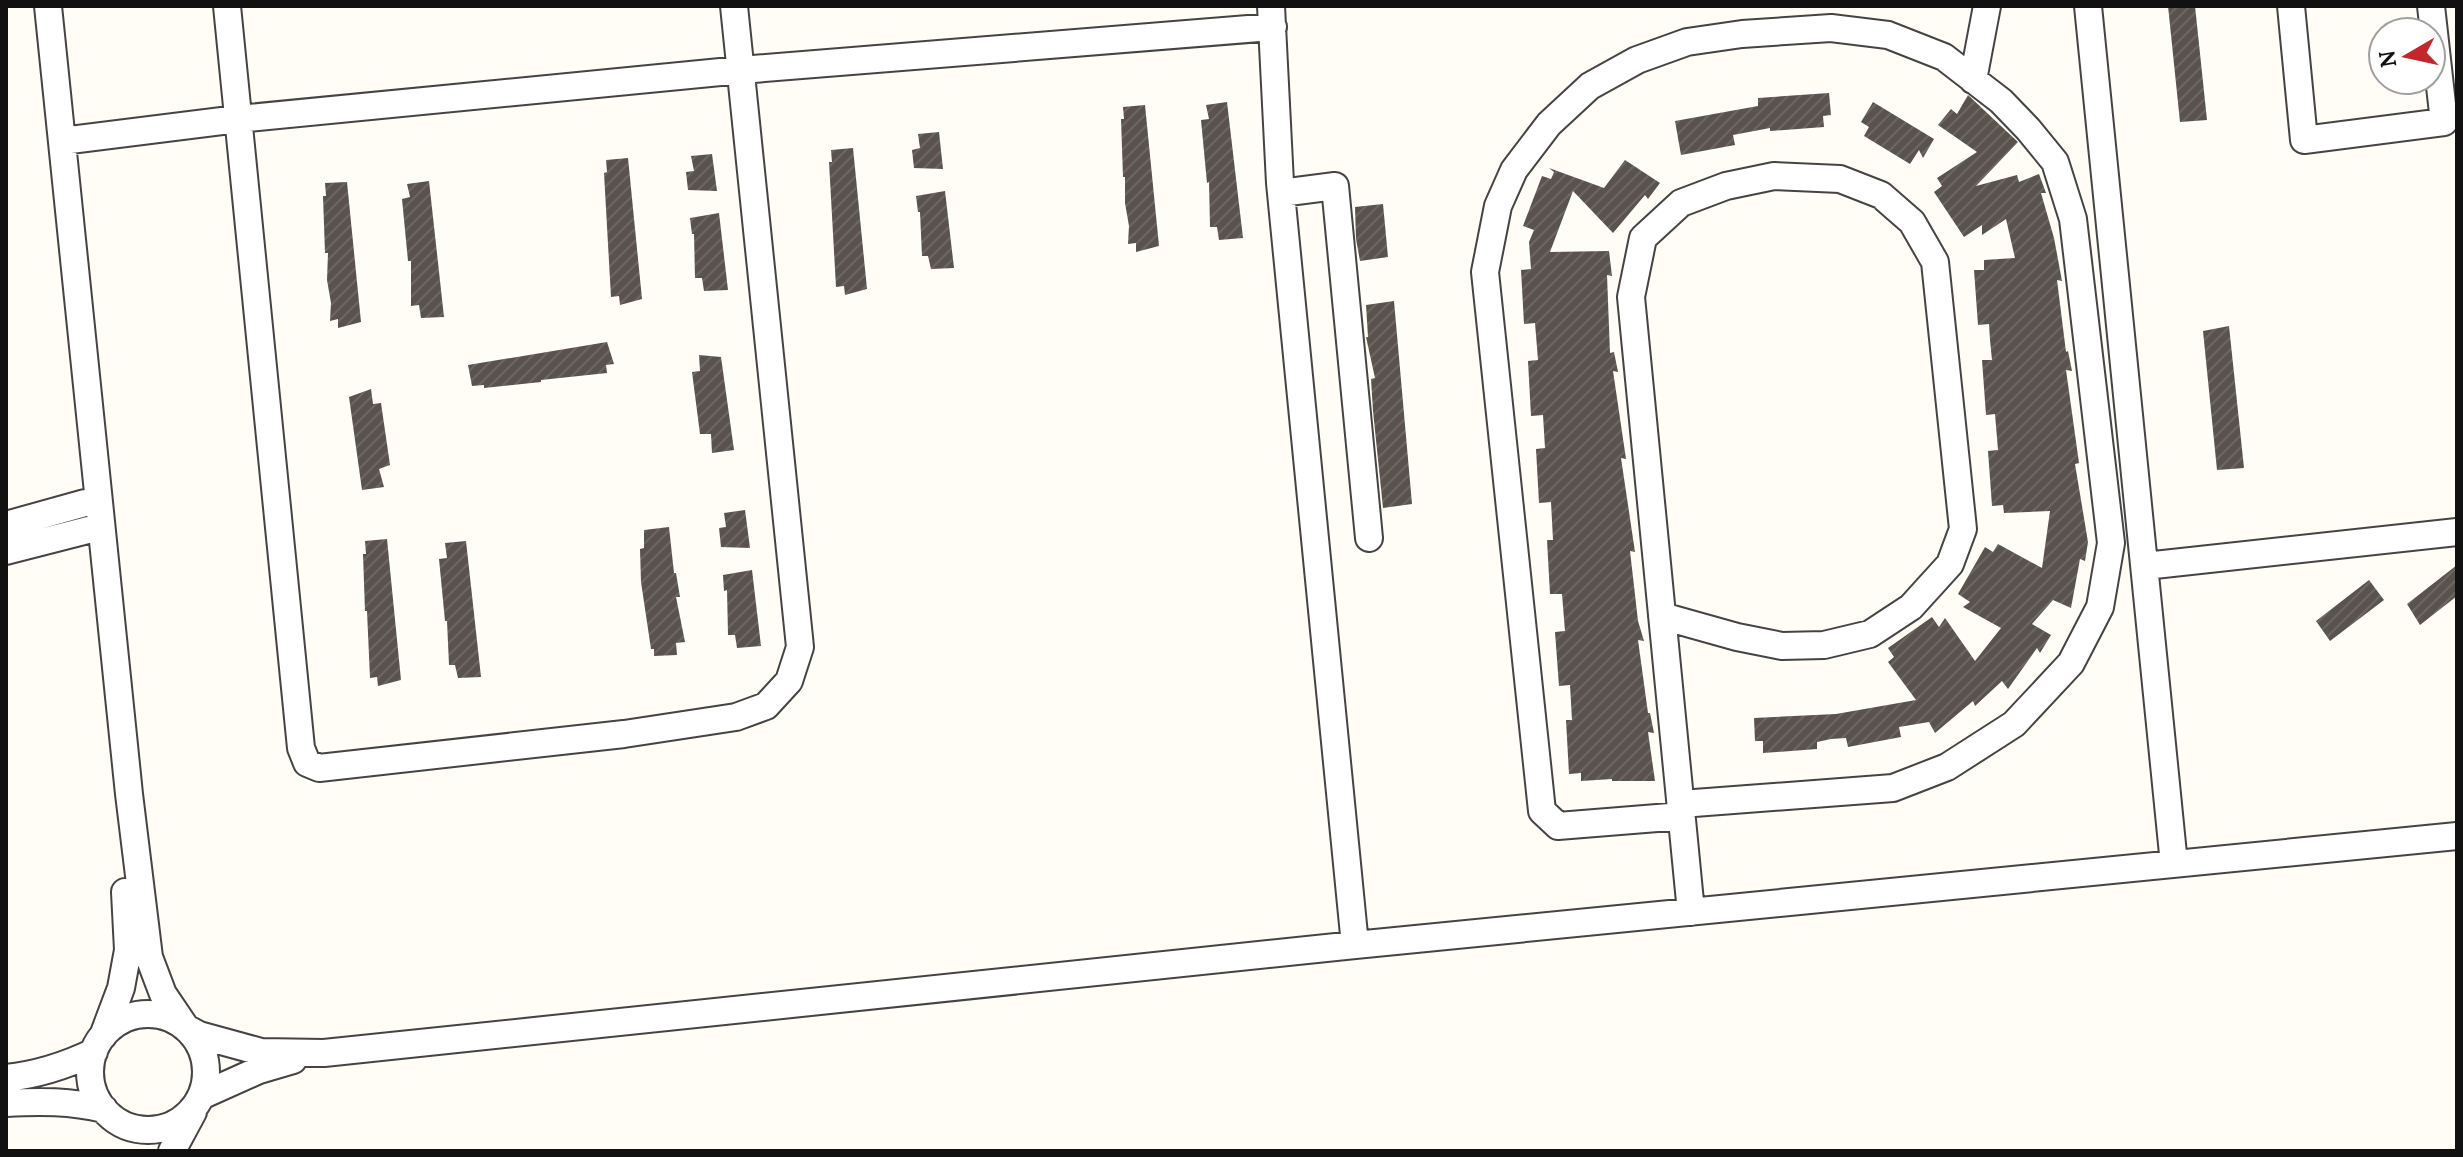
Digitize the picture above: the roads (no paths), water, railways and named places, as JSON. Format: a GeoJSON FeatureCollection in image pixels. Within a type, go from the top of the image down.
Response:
{"type":"FeatureCollection","features":[{"type":"Feature","properties":{"kind":"street"},"geometry":{"type":"LineString","coordinates":[[33,6],[126,902],[128,950],[121,988],[98,1044],[91,1067],[91,1082],[96,1097],[136,1151]]}},
{"type":"Feature","properties":{"kind":"street"},"geometry":{"type":"LineString","coordinates":[[48,6],[129,794],[149,957],[163,994],[196,1039],[204,1057],[206,1077],[198,1103],[172,1151]]}},
{"type":"Feature","properties":{"kind":"street"},"geometry":{"type":"LineString","coordinates":[[227,6],[301,748],[307,763],[319,768],[624,734],[736,717],[766,706],[789,681],[800,647],[734,6]]}},
{"type":"Feature","properties":{"kind":"street"},"geometry":{"type":"LineString","coordinates":[[1973,80],[1987,6]]}},
{"type":"Feature","properties":{"kind":"street"},"geometry":{"type":"LineString","coordinates":[[2088,6],[2174,864]]}},
{"type":"Feature","properties":{"kind":"street"},"geometry":{"type":"LineString","coordinates":[[2291,6],[2304,140],[2444,122],[2431,6]]}},
{"type":"Feature","properties":{"kind":"street"},"geometry":{"type":"LineString","coordinates":[[62,141],[238,119],[1272,16],[1281,193],[1355,945]]}},
{"type":"Feature","properties":{"kind":"street"},"geometry":{"type":"LineString","coordinates":[[1831,28],[1888,35],[1944,57],[2001,101],[2055,162],[2073,219],[2111,543],[2100,607],[2071,663],[2014,724],[1947,767],[1893,788],[1681,810],[1558,826],[1542,811],[1485,272],[1498,206],[1514,170],[1549,124],[1590,86],[1637,60],[1687,42],[1742,34],[1831,28]]}},
{"type":"Feature","properties":{"kind":"street"},"geometry":{"type":"LineString","coordinates":[[1662,616],[1782,646],[1824,645],[1870,634],[1911,607],[1950,564],[1963,529],[1935,262],[1912,222],[1881,195],[1840,179],[1774,176],[1726,186],[1681,203],[1643,238],[1631,297],[1662,616],[1691,912]]}},
{"type":"Feature","properties":{"kind":"street"},"geometry":{"type":"LineString","coordinates":[[1281,193],[1335,186],[1369,538]]}},
{"type":"Feature","properties":{"kind":"street"},"geometry":{"type":"LineString","coordinates":[[6,525],[85,503]]}},
{"type":"Feature","properties":{"kind":"street"},"geometry":{"type":"LineString","coordinates":[[6,551],[88,530]]}},
{"type":"Feature","properties":{"kind":"street"},"geometry":{"type":"LineString","coordinates":[[2145,566],[2457,532]]}},
{"type":"Feature","properties":{"kind":"street"},"geometry":{"type":"LineString","coordinates":[[6,1078],[50,1068],[98,1044],[116,1024],[134,1016],[154,1014],[218,1042],[261,1052],[324,1053],[1355,945],[2457,836]]}},
{"type":"Feature","properties":{"kind":"street"},"geometry":{"type":"LineString","coordinates":[[6,1103],[77,1102],[109,1114],[127,1127],[155,1130],[181,1120],[198,1103],[259,1070],[324,1053]]}}]}
